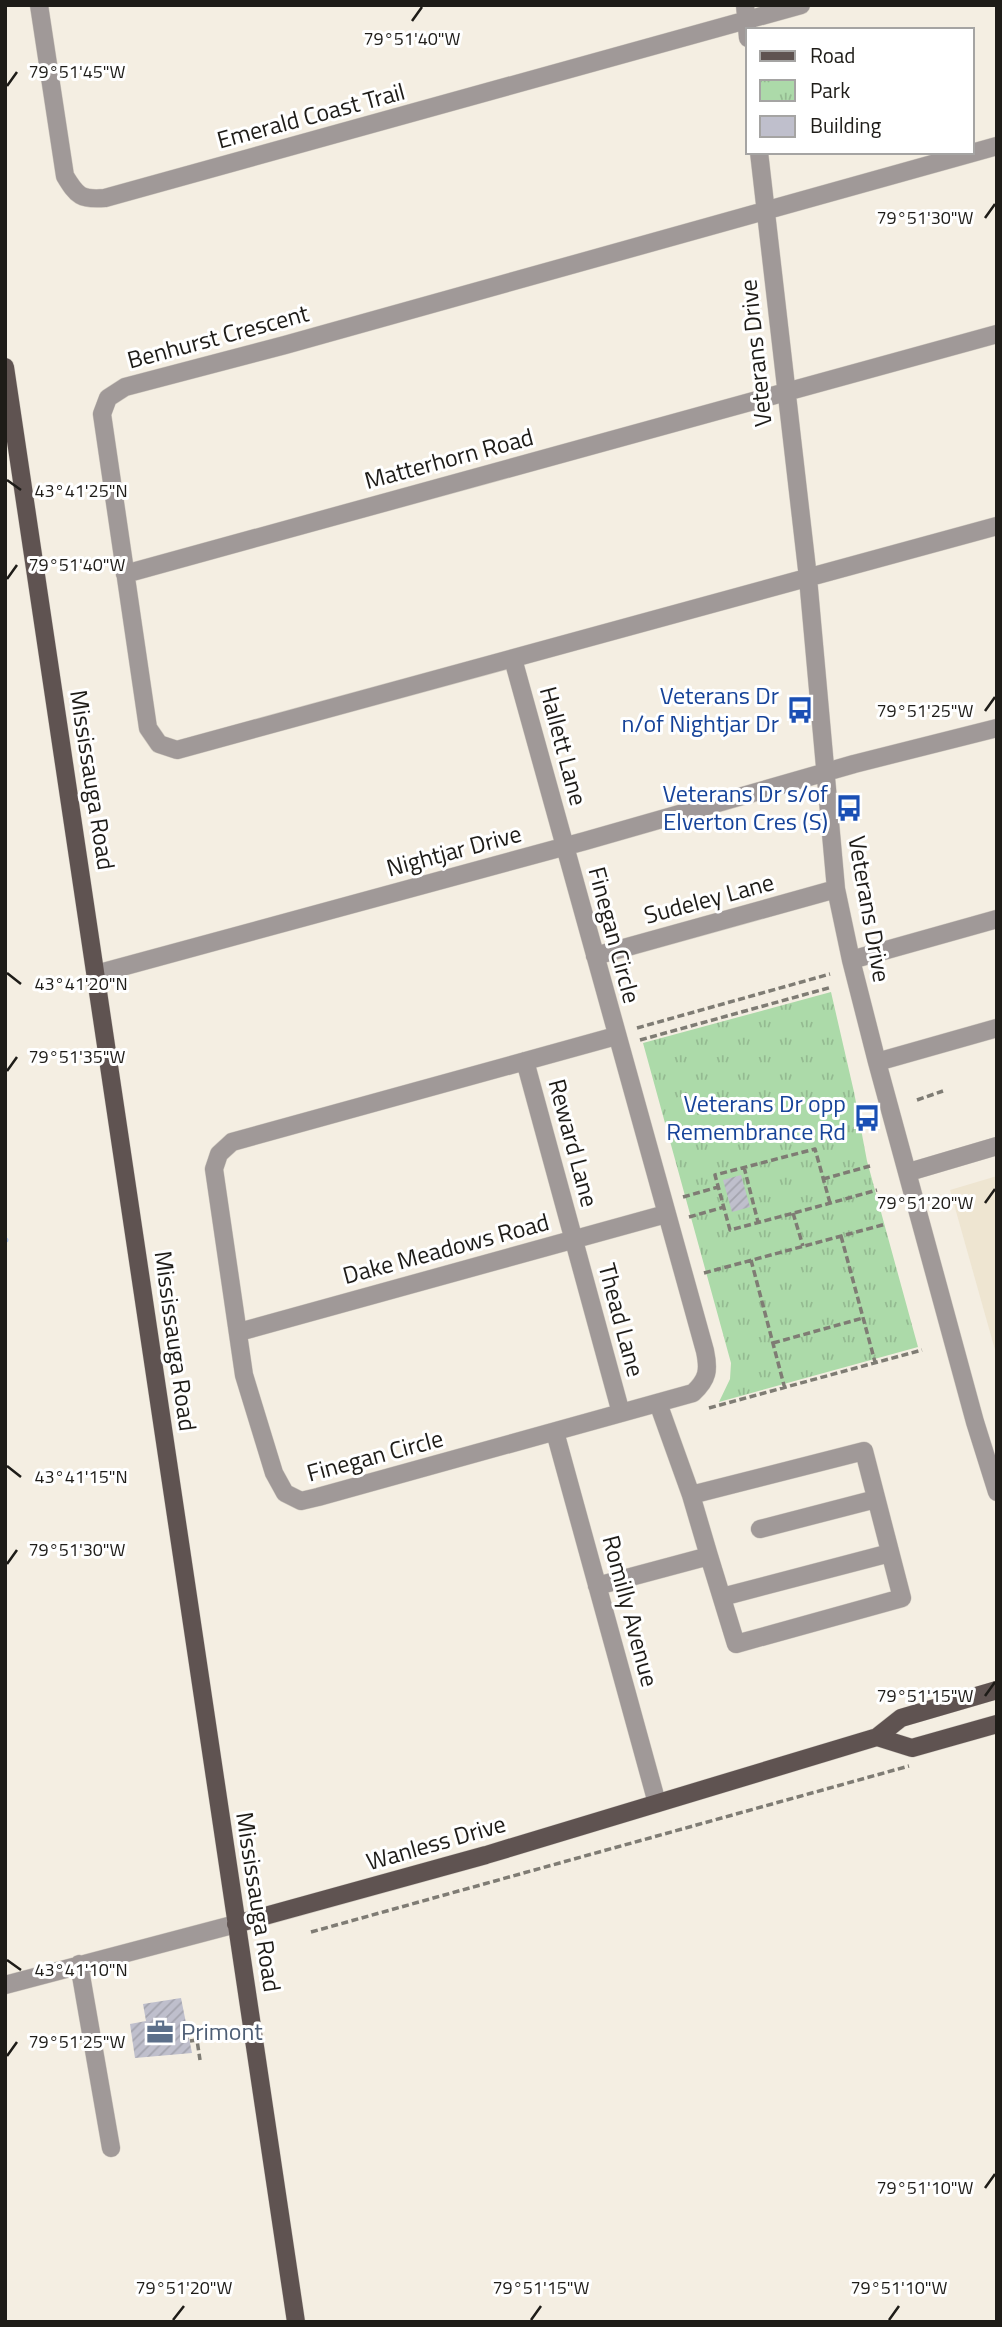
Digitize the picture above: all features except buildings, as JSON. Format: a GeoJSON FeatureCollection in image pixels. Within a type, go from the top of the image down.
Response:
{"type":"FeatureCollection","features":[{"type":"Feature","properties":{"kind":"main road","name":"Mississauga Road"},"geometry":{"type":"LineString","coordinates":[[5,367],[296,2322]]}},
{"type":"Feature","properties":{"kind":"main road","name":"Wanless Drive"},"geometry":{"type":"LineString","coordinates":[[236,1924],[486,1855],[877,1737],[901,1718],[997,1690]]}},
{"type":"Feature","properties":{"kind":"main road"},"geometry":{"type":"LineString","coordinates":[[877,1737],[912,1748],[997,1724]]}},
{"type":"Feature","properties":{"kind":"street","name":"Emerald Coast Trail"},"geometry":{"type":"LineString","coordinates":[[40,5],[65,176],[75,193],[88,200],[118,195],[746,12]]}},
{"type":"Feature","properties":{"kind":"street"},"geometry":{"type":"LineString","coordinates":[[746,12],[801,5]]}},
{"type":"Feature","properties":{"kind":"street","name":"Benhurst Crescent"},"geometry":{"type":"LineString","coordinates":[[974,152],[997,146]]}},
{"type":"Feature","properties":{"kind":"street","name":"Veterans Drive"},"geometry":{"type":"LineString","coordinates":[[759,154],[808,578],[836,889],[877,1062],[975,1422],[997,1492]]}},
{"type":"Feature","properties":{"kind":"street","name":"Benhurst Crescent"},"geometry":{"type":"LineString","coordinates":[[968,154],[125,387],[108,398],[102,414],[148,728],[159,744],[177,750],[997,526]]}},
{"type":"Feature","properties":{"kind":"street","name":"Matterhorn Road"},"geometry":{"type":"LineString","coordinates":[[125,574],[997,334]]}},
{"type":"Feature","properties":{"kind":"street","name":"Hallett Lane"},"geometry":{"type":"LineString","coordinates":[[513,659],[565,846]]}},
{"type":"Feature","properties":{"kind":"street","name":"Nightjar Drive"},"geometry":{"type":"LineString","coordinates":[[96,974],[824,773],[997,728]]}},
{"type":"Feature","properties":{"kind":"street","name":"Finegan Circle"},"geometry":{"type":"LineString","coordinates":[[565,846],[708,1367],[705,1382],[693,1393],[301,1501],[285,1493],[274,1473],[244,1375],[214,1169],[219,1154],[232,1142],[616,1036]]}},
{"type":"Feature","properties":{"kind":"street","name":"Sudeley Lane"},"geometry":{"type":"LineString","coordinates":[[595,956],[836,889]]}},
{"type":"Feature","properties":{"kind":"street"},"geometry":{"type":"LineString","coordinates":[[851,960],[997,919]]}},
{"type":"Feature","properties":{"kind":"street"},"geometry":{"type":"LineString","coordinates":[[877,1062],[997,1028]]}},
{"type":"Feature","properties":{"kind":"street","name":"Reward Lane"},"geometry":{"type":"LineString","coordinates":[[524,1060],[574,1239]]}},
{"type":"Feature","properties":{"kind":"street"},"geometry":{"type":"LineString","coordinates":[[909,1172],[997,1146]]}},
{"type":"Feature","properties":{"kind":"street","name":"Dake Meadows Road"},"geometry":{"type":"LineString","coordinates":[[239,1332],[666,1214]]}},
{"type":"Feature","properties":{"kind":"street","name":"Thead Lane"},"geometry":{"type":"LineString","coordinates":[[574,1239],[621,1413]]}},
{"type":"Feature","properties":{"kind":"street"},"geometry":{"type":"LineString","coordinates":[[658,1403],[691,1495],[736,1644],[902,1598],[864,1451],[691,1495]]}},
{"type":"Feature","properties":{"kind":"street","name":"Romilly Avenue"},"geometry":{"type":"LineString","coordinates":[[555,1432],[657,1803]]}},
{"type":"Feature","properties":{"kind":"street"},"geometry":{"type":"LineString","coordinates":[[760,1529],[876,1499]]}},
{"type":"Feature","properties":{"kind":"street"},"geometry":{"type":"LineString","coordinates":[[722,1597],[890,1553]]}},
{"type":"Feature","properties":{"kind":"street"},"geometry":{"type":"LineString","coordinates":[[597,1586],[709,1556]]}},
{"type":"Feature","properties":{"kind":"street","name":"Wanless Drive"},"geometry":{"type":"LineString","coordinates":[[5,1985],[236,1924]]}},
{"type":"Feature","properties":{"kind":"street"},"geometry":{"type":"LineString","coordinates":[[79,1964],[111,2148]]}},
{"type":"Feature","properties":{"kind":"path"},"geometry":{"type":"LineString","coordinates":[[636,1028],[830,974]]}},
{"type":"Feature","properties":{"kind":"path"},"geometry":{"type":"LineString","coordinates":[[640,1040],[832,987]]}},
{"type":"Feature","properties":{"kind":"path"},"geometry":{"type":"LineString","coordinates":[[917,1100],[943,1091]]}},
{"type":"Feature","properties":{"kind":"path"},"geometry":{"type":"LineString","coordinates":[[830,1203],[815,1149],[715,1175],[730,1230],[758,1222],[793,1213],[830,1203],[877,1190]]}},
{"type":"Feature","properties":{"kind":"path"},"geometry":{"type":"LineString","coordinates":[[823,1179],[870,1166]]}},
{"type":"Feature","properties":{"kind":"path"},"geometry":{"type":"LineString","coordinates":[[744,1167],[758,1222]]}},
{"type":"Feature","properties":{"kind":"path"},"geometry":{"type":"LineString","coordinates":[[683,1197],[718,1187]]}},
{"type":"Feature","properties":{"kind":"path"},"geometry":{"type":"LineString","coordinates":[[689,1217],[724,1207]]}},
{"type":"Feature","properties":{"kind":"path"},"geometry":{"type":"LineString","coordinates":[[793,1213],[803,1246]]}},
{"type":"Feature","properties":{"kind":"path"},"geometry":{"type":"LineString","coordinates":[[704,1273],[886,1224]]}},
{"type":"Feature","properties":{"kind":"path"},"geometry":{"type":"LineString","coordinates":[[841,1236],[875,1363]]}},
{"type":"Feature","properties":{"kind":"path"},"geometry":{"type":"LineString","coordinates":[[751,1260],[785,1389]]}},
{"type":"Feature","properties":{"kind":"path"},"geometry":{"type":"LineString","coordinates":[[773,1343],[863,1318]]}},
{"type":"Feature","properties":{"kind":"path"},"geometry":{"type":"LineString","coordinates":[[709,1408],[922,1350]]}},
{"type":"Feature","properties":{"kind":"path"},"geometry":{"type":"LineString","coordinates":[[311,1932],[908,1766]]}},
{"type":"Feature","properties":{"kind":"path"},"geometry":{"type":"LineString","coordinates":[[190,2041],[197,2040],[200,2060]]}},
{"type":"Feature","properties":{"kind":"shaded area"},"geometry":{"type":"Polygon","coordinates":[[[997,1176],[997,1357],[950,1190],[997,1176]]]}},
{"type":"Feature","properties":{"kind":"green space"},"geometry":{"type":"Polygon","coordinates":[[[831,992],[867,1161],[918,1347],[719,1402],[730,1379],[731,1363],[643,1043],[831,992]]]}},
{"type":"Feature","properties":{"kind":"place","name":"Veterans Dr n/of Nightjar Dr"},"geometry":{"type":"Point","coordinates":[800,710]}},
{"type":"Feature","properties":{"kind":"place","name":"Veterans Dr s/of Elverton Cres (S)"},"geometry":{"type":"Point","coordinates":[849,808]}},
{"type":"Feature","properties":{"kind":"place","name":"Veterans Dr opp Remembrance Rd"},"geometry":{"type":"Point","coordinates":[867,1118]}},
{"type":"Feature","properties":{"kind":"place","name":"Primont"},"geometry":{"type":"Point","coordinates":[160,2032]}}]}
